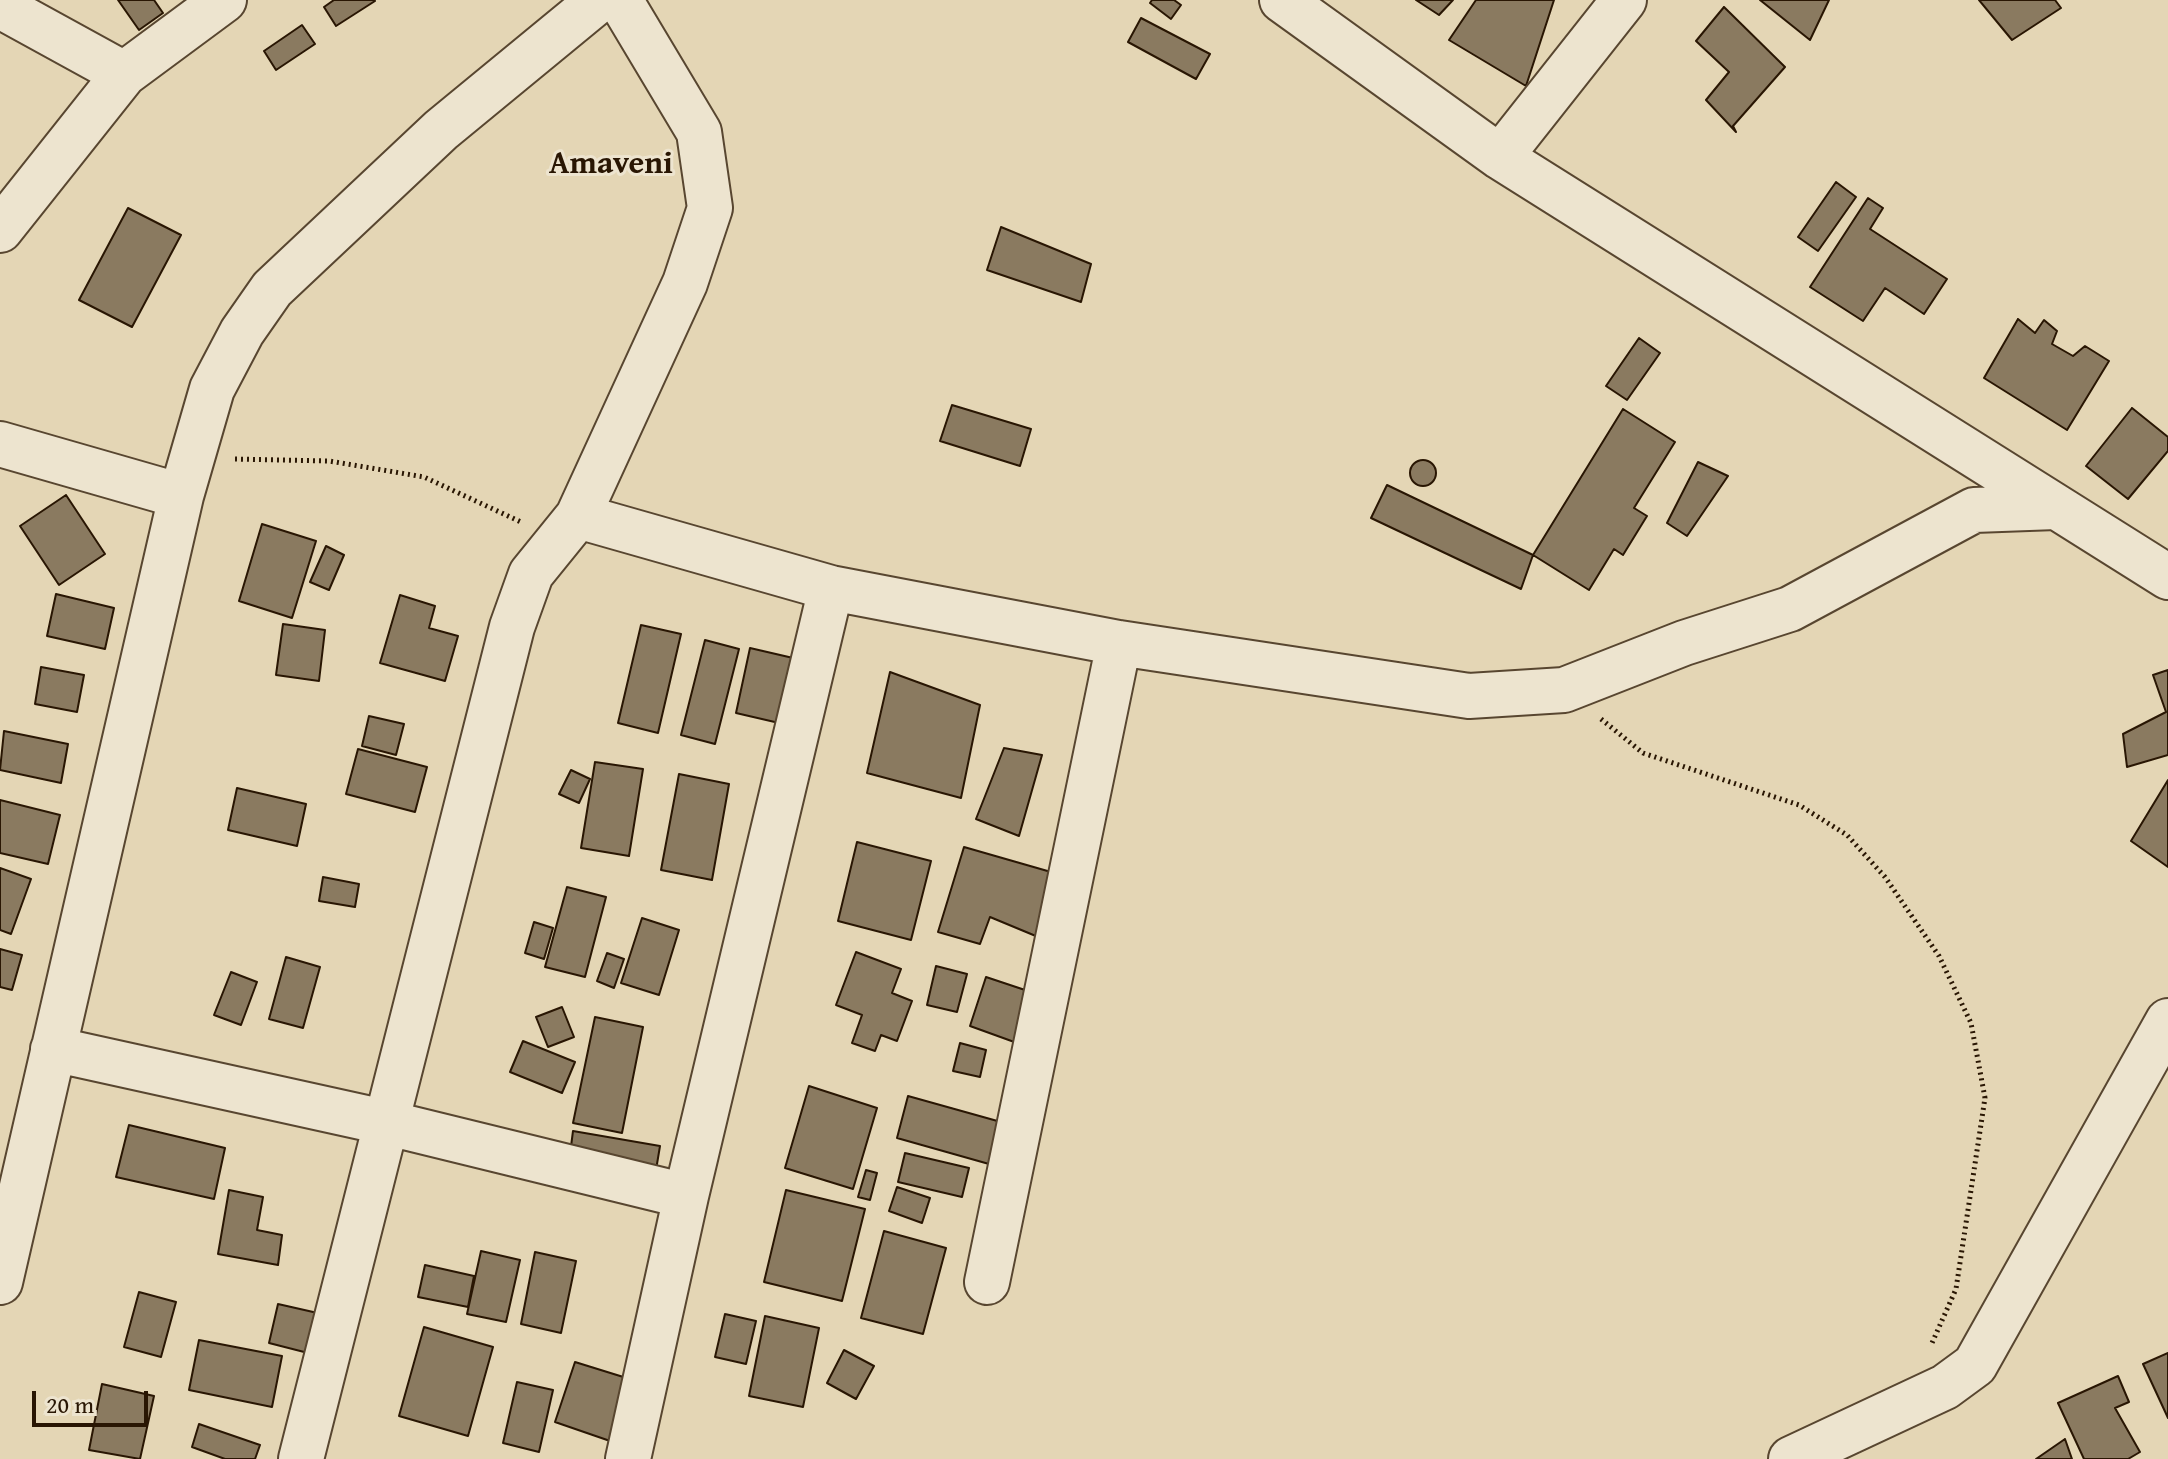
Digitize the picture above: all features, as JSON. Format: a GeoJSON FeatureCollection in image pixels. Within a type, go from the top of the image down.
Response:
{"type":"FeatureCollection","features":[{"type":"Feature","properties":{"kind":"street"},"geometry":{"type":"LineString","coordinates":[[0,230],[124,74],[224,0]]}},
{"type":"Feature","properties":{"kind":"street"},"geometry":{"type":"LineString","coordinates":[[0,1282],[187,476],[212,389],[242,332],[272,289],[441,130],[599,0]]}},
{"type":"Feature","properties":{"kind":"street"},"geometry":{"type":"LineString","coordinates":[[301,1459],[512,627],[531,574],[568,527],[685,283],[710,208],[699,132],[620,0]]}},
{"type":"Feature","properties":{"kind":"street"},"geometry":{"type":"LineString","coordinates":[[1282,0],[1500,157],[2168,577]]}},
{"type":"Feature","properties":{"kind":"street"},"geometry":{"type":"LineString","coordinates":[[1500,157],[1624,0]]}},
{"type":"Feature","properties":{"kind":"street"},"geometry":{"type":"LineString","coordinates":[[0,6],[124,74]]}},
{"type":"Feature","properties":{"kind":"street"},"geometry":{"type":"LineString","coordinates":[[0,444],[187,476]]}},
{"type":"Feature","properties":{"kind":"street"},"geometry":{"type":"LineString","coordinates":[[568,527],[831,588],[1119,643],[1469,696],[1564,690],[1684,643],[1790,609],[1974,510],[2056,507]]}},
{"type":"Feature","properties":{"kind":"street"},"geometry":{"type":"LineString","coordinates":[[628,1459],[686,1196],[831,588]]}},
{"type":"Feature","properties":{"kind":"street"},"geometry":{"type":"LineString","coordinates":[[987,1282],[1119,643]]}},
{"type":"Feature","properties":{"kind":"street"},"geometry":{"type":"LineString","coordinates":[[1791,1459],[1945,1387],[1975,1365],[2168,1021]]}},
{"type":"Feature","properties":{"kind":"street"},"geometry":{"type":"LineString","coordinates":[[53,1049],[384,1122],[686,1196]]}},
{"type":"Feature","properties":{"kind":"path"},"geometry":{"type":"LineString","coordinates":[[187,476],[264,462],[329,461],[424,477],[568,527]]}},
{"type":"Feature","properties":{"kind":"path"},"geometry":{"type":"LineString","coordinates":[[1564,690],[1643,753],[1799,805],[1847,835],[1885,877],[1939,956],[1971,1023],[1985,1098],[1956,1289],[1930,1347]]}},
{"type":"Feature","properties":{"kind":"building"},"geometry":{"type":"Polygon","coordinates":[[[118,0],[154,0],[163,13],[139,30],[118,0]]]}},
{"type":"Feature","properties":{"kind":"building"},"geometry":{"type":"Polygon","coordinates":[[[334,0],[375,1],[336,26],[324,7],[334,0]]]}},
{"type":"Feature","properties":{"kind":"building"},"geometry":{"type":"Polygon","coordinates":[[[1152,0],[1174,0],[1181,5],[1171,19],[1150,3],[1152,0]]]}},
{"type":"Feature","properties":{"kind":"building"},"geometry":{"type":"Polygon","coordinates":[[[1416,0],[1453,0],[1439,15],[1416,0]]]}},
{"type":"Feature","properties":{"kind":"building"},"geometry":{"type":"Polygon","coordinates":[[[1476,0],[1554,0],[1526,86],[1449,40],[1476,0]]]}},
{"type":"Feature","properties":{"kind":"building"},"geometry":{"type":"Polygon","coordinates":[[[1760,0],[1829,0],[1810,40],[1760,0]]]}},
{"type":"Feature","properties":{"kind":"building"},"geometry":{"type":"Polygon","coordinates":[[[1979,0],[2055,0],[2061,8],[2012,40],[1979,0]]]}},
{"type":"Feature","properties":{"kind":"building"},"geometry":{"type":"Polygon","coordinates":[[[1724,7],[1785,67],[1733,126],[1736,132],[1706,100],[1729,72],[1696,41],[1724,7]]]}},
{"type":"Feature","properties":{"kind":"building"},"geometry":{"type":"Polygon","coordinates":[[[1141,18],[1210,54],[1196,79],[1128,42],[1141,18]]]}},
{"type":"Feature","properties":{"kind":"building"},"geometry":{"type":"Polygon","coordinates":[[[302,25],[315,44],[276,70],[264,51],[302,25]]]}},
{"type":"Feature","properties":{"kind":"building"},"geometry":{"type":"Polygon","coordinates":[[[1836,182],[1856,197],[1818,251],[1798,237],[1836,182]]]}},
{"type":"Feature","properties":{"kind":"building"},"geometry":{"type":"Polygon","coordinates":[[[1868,198],[1883,208],[1870,229],[1947,279],[1924,314],[1885,288],[1863,321],[1810,287],[1868,198]]]}},
{"type":"Feature","properties":{"kind":"building"},"geometry":{"type":"Polygon","coordinates":[[[128,208],[181,235],[132,327],[79,300],[128,208]]]}},
{"type":"Feature","properties":{"kind":"building"},"geometry":{"type":"Polygon","coordinates":[[[1001,227],[1091,264],[1081,302],[987,270],[1001,227]]]}},
{"type":"Feature","properties":{"kind":"building"},"geometry":{"type":"Polygon","coordinates":[[[2018,319],[2035,333],[2044,320],[2057,331],[2052,344],[2073,356],[2085,346],[2109,361],[2067,430],[1984,378],[2018,319]]]}},
{"type":"Feature","properties":{"kind":"building"},"geometry":{"type":"Polygon","coordinates":[[[1639,338],[1660,353],[1627,400],[1606,386],[1639,338]]]}},
{"type":"Feature","properties":{"kind":"building"},"geometry":{"type":"Polygon","coordinates":[[[952,405],[1031,429],[1020,466],[940,441],[952,405]]]}},
{"type":"Feature","properties":{"kind":"building"},"geometry":{"type":"Polygon","coordinates":[[[2132,408],[2168,437],[2168,451],[2128,499],[2086,466],[2132,408]]]}},
{"type":"Feature","properties":{"kind":"building"},"geometry":{"type":"Polygon","coordinates":[[[1623,409],[1675,442],[1634,508],[1647,516],[1623,555],[1614,549],[1589,590],[1533,555],[1623,409]]]}},
{"type":"Feature","properties":{"kind":"building"},"geometry":{"type":"Polygon","coordinates":[[[1423,460],[1432,464],[1436,473],[1432,482],[1423,486],[1414,482],[1410,473],[1414,464],[1423,460]]]}},
{"type":"Feature","properties":{"kind":"building"},"geometry":{"type":"Polygon","coordinates":[[[1698,462],[1728,476],[1687,536],[1667,523],[1698,462]]]}},
{"type":"Feature","properties":{"kind":"building"},"geometry":{"type":"Polygon","coordinates":[[[1387,485],[1533,555],[1521,589],[1371,518],[1387,485]]]}},
{"type":"Feature","properties":{"kind":"building"},"geometry":{"type":"Polygon","coordinates":[[[66,495],[105,554],[59,585],[20,526],[66,495]]]}},
{"type":"Feature","properties":{"kind":"building"},"geometry":{"type":"Polygon","coordinates":[[[262,524],[316,541],[292,618],[239,601],[262,524]]]}},
{"type":"Feature","properties":{"kind":"building"},"geometry":{"type":"Polygon","coordinates":[[[326,546],[344,555],[329,590],[310,582],[326,546]]]}},
{"type":"Feature","properties":{"kind":"building"},"geometry":{"type":"Polygon","coordinates":[[[56,594],[114,608],[105,649],[47,636],[56,594]]]}},
{"type":"Feature","properties":{"kind":"building"},"geometry":{"type":"Polygon","coordinates":[[[400,595],[435,606],[429,628],[458,636],[445,681],[380,663],[400,595]]]}},
{"type":"Feature","properties":{"kind":"building"},"geometry":{"type":"Polygon","coordinates":[[[283,624],[325,630],[319,681],[276,675],[283,624]]]}},
{"type":"Feature","properties":{"kind":"building"},"geometry":{"type":"Polygon","coordinates":[[[641,625],[681,634],[658,733],[618,723],[641,625]]]}},
{"type":"Feature","properties":{"kind":"building"},"geometry":{"type":"Polygon","coordinates":[[[705,640],[739,649],[715,744],[681,735],[705,640]]]}},
{"type":"Feature","properties":{"kind":"building"},"geometry":{"type":"Polygon","coordinates":[[[750,648],[806,661],[792,726],[736,713],[750,648]]]}},
{"type":"Feature","properties":{"kind":"building"},"geometry":{"type":"Polygon","coordinates":[[[41,667],[84,675],[77,712],[35,704],[41,667]]]}},
{"type":"Feature","properties":{"kind":"building"},"geometry":{"type":"Polygon","coordinates":[[[2168,670],[2168,755],[2127,767],[2123,734],[2166,712],[2153,675],[2168,670]]]}},
{"type":"Feature","properties":{"kind":"building"},"geometry":{"type":"Polygon","coordinates":[[[890,672],[980,705],[961,798],[867,773],[890,672]]]}},
{"type":"Feature","properties":{"kind":"building"},"geometry":{"type":"Polygon","coordinates":[[[369,716],[404,724],[396,755],[362,746],[369,716]]]}},
{"type":"Feature","properties":{"kind":"building"},"geometry":{"type":"Polygon","coordinates":[[[4,731],[68,744],[61,783],[0,770],[4,731]]]}},
{"type":"Feature","properties":{"kind":"building"},"geometry":{"type":"Polygon","coordinates":[[[1004,748],[1042,755],[1019,836],[976,819],[1004,748]]]}},
{"type":"Feature","properties":{"kind":"building"},"geometry":{"type":"Polygon","coordinates":[[[358,749],[427,767],[415,812],[346,794],[358,749]]]}},
{"type":"Feature","properties":{"kind":"building"},"geometry":{"type":"Polygon","coordinates":[[[595,762],[643,769],[629,856],[581,848],[595,762]]]}},
{"type":"Feature","properties":{"kind":"building"},"geometry":{"type":"Polygon","coordinates":[[[571,770],[590,779],[579,803],[559,794],[571,770]]]}},
{"type":"Feature","properties":{"kind":"building"},"geometry":{"type":"Polygon","coordinates":[[[679,774],[729,784],[712,880],[661,870],[679,774]]]}},
{"type":"Feature","properties":{"kind":"building"},"geometry":{"type":"Polygon","coordinates":[[[2168,780],[2168,867],[2131,841],[2168,780]]]}},
{"type":"Feature","properties":{"kind":"building"},"geometry":{"type":"Polygon","coordinates":[[[237,788],[306,804],[297,846],[228,830],[237,788]]]}},
{"type":"Feature","properties":{"kind":"building"},"geometry":{"type":"Polygon","coordinates":[[[0,800],[60,815],[48,864],[0,853],[0,800]]]}},
{"type":"Feature","properties":{"kind":"building"},"geometry":{"type":"Polygon","coordinates":[[[857,842],[931,861],[911,940],[838,921],[857,842]]]}},
{"type":"Feature","properties":{"kind":"building"},"geometry":{"type":"Polygon","coordinates":[[[964,847],[1058,874],[1043,939],[990,917],[980,944],[938,932],[964,847]]]}},
{"type":"Feature","properties":{"kind":"building"},"geometry":{"type":"Polygon","coordinates":[[[0,868],[31,879],[11,934],[0,930],[0,868]]]}},
{"type":"Feature","properties":{"kind":"building"},"geometry":{"type":"Polygon","coordinates":[[[323,877],[359,884],[355,907],[319,901],[323,877]]]}},
{"type":"Feature","properties":{"kind":"building"},"geometry":{"type":"Polygon","coordinates":[[[567,887],[606,897],[585,977],[545,967],[567,887]]]}},
{"type":"Feature","properties":{"kind":"building"},"geometry":{"type":"Polygon","coordinates":[[[642,918],[679,930],[659,995],[621,983],[642,918]]]}},
{"type":"Feature","properties":{"kind":"building"},"geometry":{"type":"Polygon","coordinates":[[[534,922],[553,928],[544,959],[525,953],[534,922]]]}},
{"type":"Feature","properties":{"kind":"building"},"geometry":{"type":"Polygon","coordinates":[[[0,949],[22,955],[12,990],[0,987],[0,949]]]}},
{"type":"Feature","properties":{"kind":"building"},"geometry":{"type":"Polygon","coordinates":[[[856,952],[901,969],[892,993],[912,1001],[897,1041],[881,1035],[875,1051],[852,1043],[862,1015],[836,1005],[856,952]]]}},
{"type":"Feature","properties":{"kind":"building"},"geometry":{"type":"Polygon","coordinates":[[[607,953],[624,959],[614,988],[597,981],[607,953]]]}},
{"type":"Feature","properties":{"kind":"building"},"geometry":{"type":"Polygon","coordinates":[[[286,957],[320,967],[303,1028],[269,1019],[286,957]]]}},
{"type":"Feature","properties":{"kind":"building"},"geometry":{"type":"Polygon","coordinates":[[[936,966],[967,974],[957,1012],[927,1005],[936,966]]]}},
{"type":"Feature","properties":{"kind":"building"},"geometry":{"type":"Polygon","coordinates":[[[231,972],[257,982],[241,1025],[214,1015],[231,972]]]}},
{"type":"Feature","properties":{"kind":"building"},"geometry":{"type":"Polygon","coordinates":[[[986,977],[1034,993],[1017,1043],[970,1026],[986,977]]]}},
{"type":"Feature","properties":{"kind":"building"},"geometry":{"type":"Polygon","coordinates":[[[562,1007],[574,1037],[548,1047],[536,1017],[562,1007]]]}},
{"type":"Feature","properties":{"kind":"building"},"geometry":{"type":"Polygon","coordinates":[[[595,1017],[643,1027],[622,1133],[573,1123],[595,1017]]]}},
{"type":"Feature","properties":{"kind":"building"},"geometry":{"type":"Polygon","coordinates":[[[523,1041],[575,1062],[562,1093],[510,1072],[523,1041]]]}},
{"type":"Feature","properties":{"kind":"building"},"geometry":{"type":"Polygon","coordinates":[[[960,1043],[986,1050],[980,1077],[953,1071],[960,1043]]]}},
{"type":"Feature","properties":{"kind":"building"},"geometry":{"type":"Polygon","coordinates":[[[809,1086],[877,1108],[853,1189],[785,1168],[809,1086]]]}},
{"type":"Feature","properties":{"kind":"building"},"geometry":{"type":"Polygon","coordinates":[[[908,1096],[1001,1122],[989,1164],[897,1138],[908,1096]]]}},
{"type":"Feature","properties":{"kind":"building"},"geometry":{"type":"Polygon","coordinates":[[[129,1125],[225,1148],[214,1199],[116,1177],[129,1125]]]}},
{"type":"Feature","properties":{"kind":"building"},"geometry":{"type":"Polygon","coordinates":[[[573,1131],[660,1146],[655,1176],[569,1162],[573,1131]]]}},
{"type":"Feature","properties":{"kind":"building"},"geometry":{"type":"Polygon","coordinates":[[[905,1153],[969,1168],[962,1197],[898,1182],[905,1153]]]}},
{"type":"Feature","properties":{"kind":"building"},"geometry":{"type":"Polygon","coordinates":[[[866,1170],[877,1173],[870,1200],[858,1197],[866,1170]]]}},
{"type":"Feature","properties":{"kind":"building"},"geometry":{"type":"Polygon","coordinates":[[[897,1187],[930,1198],[922,1223],[889,1211],[897,1187]]]}},
{"type":"Feature","properties":{"kind":"building"},"geometry":{"type":"Polygon","coordinates":[[[229,1190],[263,1197],[257,1230],[282,1235],[278,1265],[218,1254],[229,1190]]]}},
{"type":"Feature","properties":{"kind":"building"},"geometry":{"type":"Polygon","coordinates":[[[786,1190],[865,1209],[842,1301],[764,1282],[786,1190]]]}},
{"type":"Feature","properties":{"kind":"building"},"geometry":{"type":"Polygon","coordinates":[[[884,1231],[946,1248],[923,1334],[861,1318],[884,1231]]]}},
{"type":"Feature","properties":{"kind":"building"},"geometry":{"type":"Polygon","coordinates":[[[481,1251],[520,1260],[506,1322],[467,1314],[481,1251]]]}},
{"type":"Feature","properties":{"kind":"building"},"geometry":{"type":"Polygon","coordinates":[[[535,1252],[576,1261],[561,1333],[521,1324],[535,1252]]]}},
{"type":"Feature","properties":{"kind":"building"},"geometry":{"type":"Polygon","coordinates":[[[425,1265],[474,1276],[468,1307],[418,1297],[425,1265]]]}},
{"type":"Feature","properties":{"kind":"building"},"geometry":{"type":"Polygon","coordinates":[[[139,1292],[176,1302],[161,1357],[124,1347],[139,1292]]]}},
{"type":"Feature","properties":{"kind":"building"},"geometry":{"type":"Polygon","coordinates":[[[278,1304],[322,1314],[312,1354],[269,1343],[278,1304]]]}},
{"type":"Feature","properties":{"kind":"building"},"geometry":{"type":"Polygon","coordinates":[[[725,1314],[756,1321],[746,1364],[715,1357],[725,1314]]]}},
{"type":"Feature","properties":{"kind":"building"},"geometry":{"type":"Polygon","coordinates":[[[765,1316],[819,1328],[803,1407],[749,1396],[765,1316]]]}},
{"type":"Feature","properties":{"kind":"building"},"geometry":{"type":"Polygon","coordinates":[[[424,1327],[493,1347],[468,1436],[399,1416],[424,1327]]]}},
{"type":"Feature","properties":{"kind":"building"},"geometry":{"type":"Polygon","coordinates":[[[199,1340],[282,1356],[272,1407],[189,1390],[199,1340]]]}},
{"type":"Feature","properties":{"kind":"building"},"geometry":{"type":"Polygon","coordinates":[[[844,1350],[874,1366],[856,1399],[827,1383],[844,1350]]]}},
{"type":"Feature","properties":{"kind":"building"},"geometry":{"type":"Polygon","coordinates":[[[2168,1353],[2168,1418],[2143,1364],[2168,1353]]]}},
{"type":"Feature","properties":{"kind":"building"},"geometry":{"type":"Polygon","coordinates":[[[575,1362],[633,1380],[613,1442],[555,1422],[575,1362]]]}},
{"type":"Feature","properties":{"kind":"building"},"geometry":{"type":"Polygon","coordinates":[[[2118,1376],[2129,1402],[2115,1408],[2140,1452],[2128,1459],[2084,1459],[2058,1403],[2118,1376]]]}},
{"type":"Feature","properties":{"kind":"building"},"geometry":{"type":"Polygon","coordinates":[[[517,1382],[553,1390],[539,1452],[503,1443],[517,1382]]]}},
{"type":"Feature","properties":{"kind":"building"},"geometry":{"type":"Polygon","coordinates":[[[102,1384],[154,1396],[140,1459],[89,1450],[102,1384]]]}},
{"type":"Feature","properties":{"kind":"building"},"geometry":{"type":"Polygon","coordinates":[[[199,1424],[260,1445],[255,1459],[225,1459],[192,1447],[199,1424]]]}},
{"type":"Feature","properties":{"kind":"building"},"geometry":{"type":"Polygon","coordinates":[[[2065,1439],[2072,1459],[2036,1459],[2065,1439]]]}},
{"type":"Feature","properties":{"kind":"district","name":"Amaveni"},"geometry":{"type":"Point","coordinates":[611,165]}}]}
